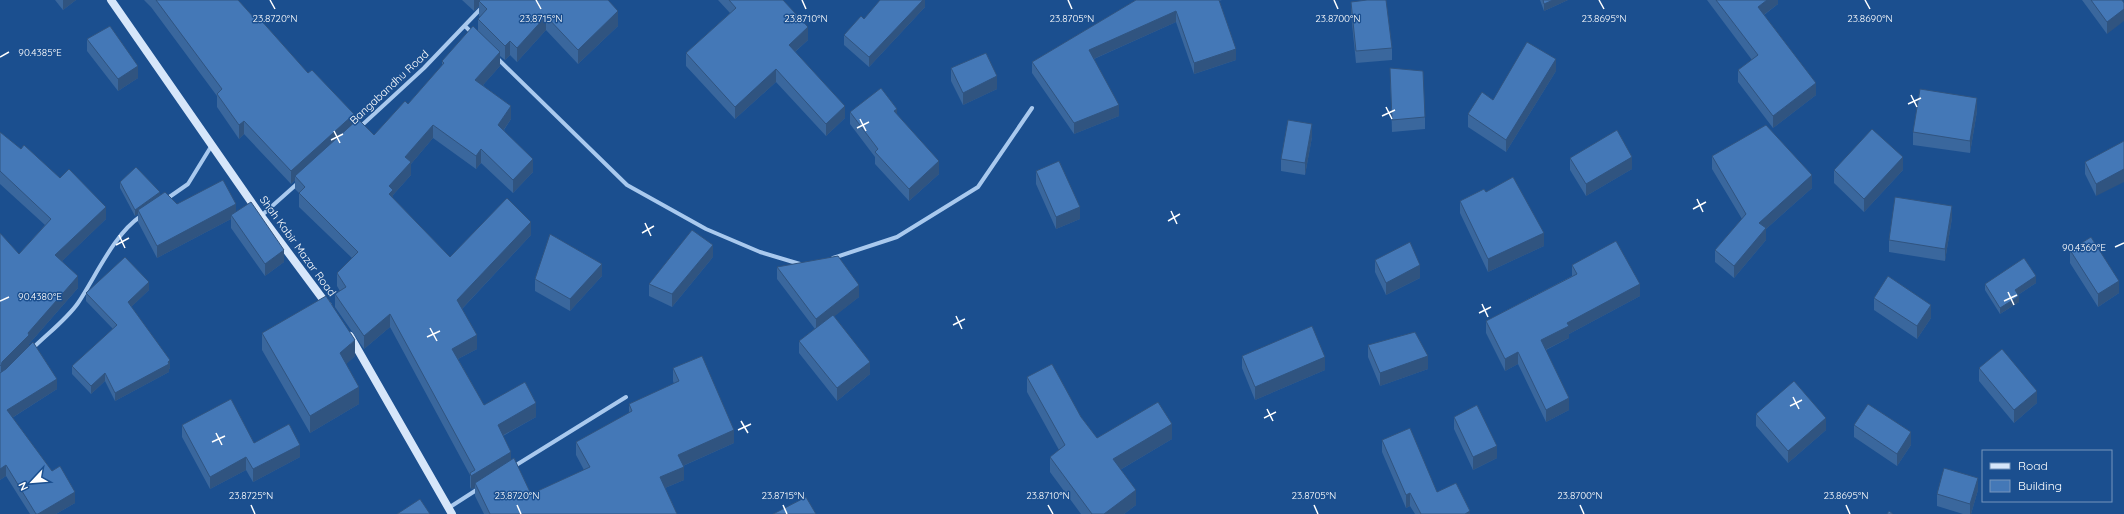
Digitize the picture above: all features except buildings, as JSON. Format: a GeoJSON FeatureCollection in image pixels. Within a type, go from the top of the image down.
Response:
{"type":"FeatureCollection","features":[{"type":"Feature","properties":{"kind":"street","name":"Shah Kabir Mazar Road"},"geometry":{"type":"LineString","coordinates":[[111,0],[213,144],[261,216],[332,311]]}},
{"type":"Feature","properties":{"kind":"street","name":"Bangabandhu Road"},"geometry":{"type":"LineString","coordinates":[[354,132],[424,68],[489,0]]}},
{"type":"Feature","properties":{"kind":"street"},"geometry":{"type":"LineString","coordinates":[[464,26],[476,37]]}},
{"type":"Feature","properties":{"kind":"street"},"geometry":{"type":"LineString","coordinates":[[492,54],[627,185],[706,229],[760,252],[806,266]]}},
{"type":"Feature","properties":{"kind":"street"},"geometry":{"type":"LineString","coordinates":[[829,260],[897,237],[978,187],[1032,108]]}},
{"type":"Feature","properties":{"kind":"street"},"geometry":{"type":"LineString","coordinates":[[158,205],[188,184],[213,144]]}},
{"type":"Feature","properties":{"kind":"street"},"geometry":{"type":"LineString","coordinates":[[261,216],[302,179]]}},
{"type":"Feature","properties":{"kind":"street"},"geometry":{"type":"LineString","coordinates":[[26,356],[77,304],[104,260],[134,221],[146,213]]}},
{"type":"Feature","properties":{"kind":"street"},"geometry":{"type":"LineString","coordinates":[[346,330],[451,510],[482,486]]}},
{"type":"Feature","properties":{"kind":"street"},"geometry":{"type":"LineString","coordinates":[[508,470],[626,396]]}}]}
